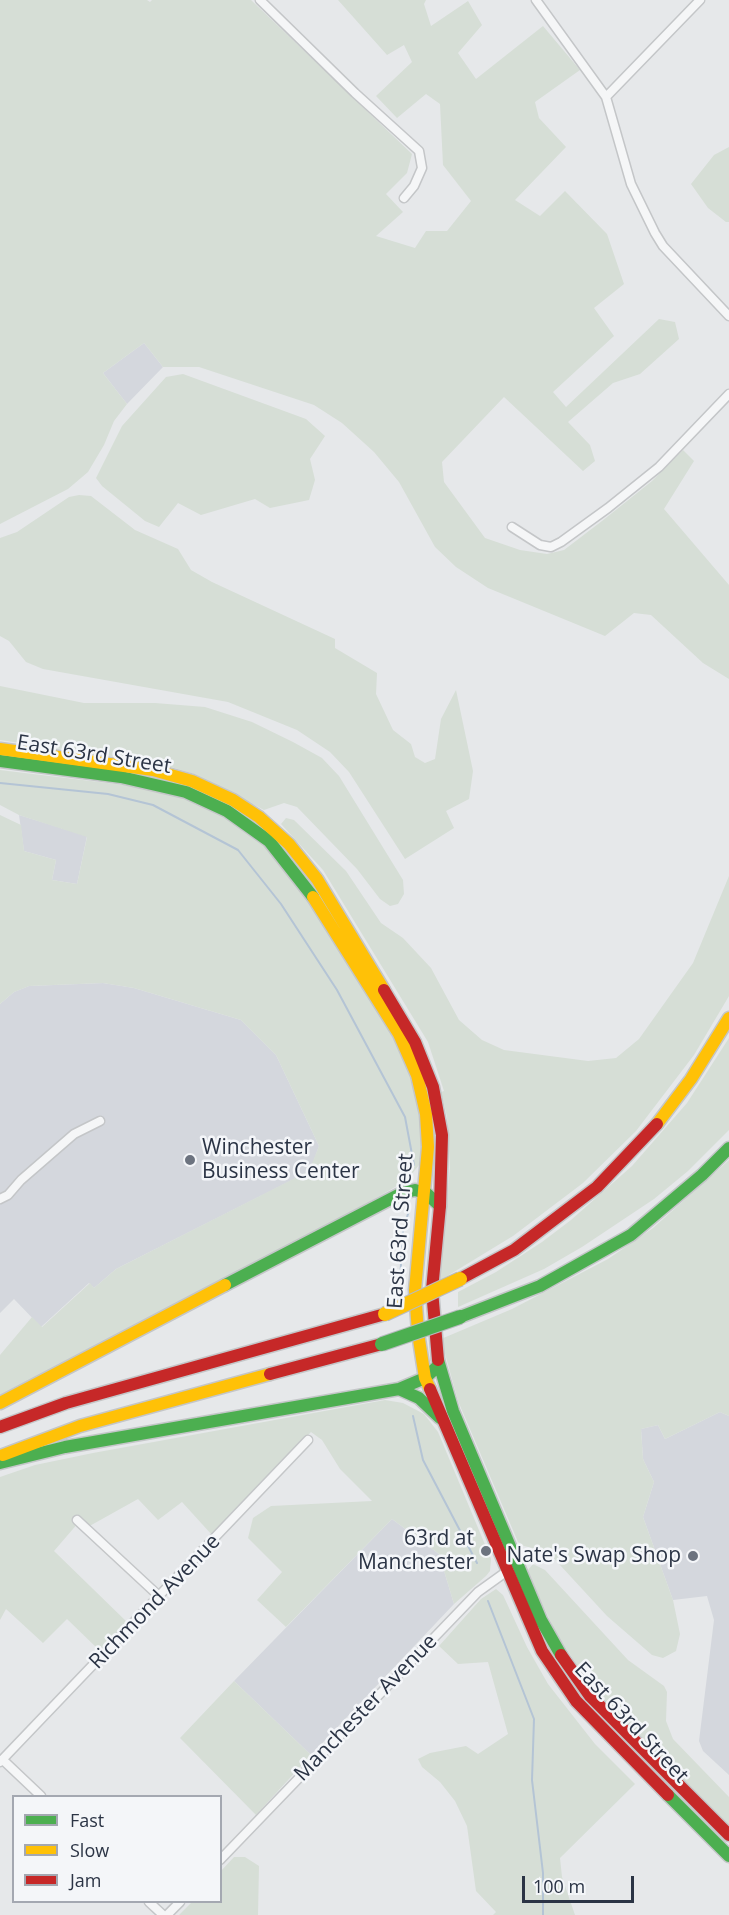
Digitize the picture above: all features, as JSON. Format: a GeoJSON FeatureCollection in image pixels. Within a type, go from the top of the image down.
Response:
{"type":"FeatureCollection","features":[{"type":"Feature","properties":{"kind":"main road","name":"East 63rd Street"},"geometry":{"type":"LineString","coordinates":[[0,749],[153,770],[192,781],[233,800],[259,817],[289,844],[317,879],[425,1064],[437,1103],[442,1135],[441,1206],[432,1290],[439,1365],[453,1412],[542,1651],[576,1701],[729,1856]]}},
{"type":"Feature","properties":{"kind":"main road","name":"East 63rd Street"},"geometry":{"type":"LineString","coordinates":[[0,761],[121,777],[186,792],[227,811],[269,841],[302,880],[399,1034],[417,1075],[426,1114],[428,1147],[426,1192],[415,1290],[418,1333],[425,1378],[440,1418],[512,1568],[556,1648],[585,1689],[612,1720],[729,1835]]}},
{"type":"Feature","properties":{"kind":"main road"},"geometry":{"type":"LineString","coordinates":[[0,1427],[66,1403],[385,1314],[460,1279],[514,1250],[597,1187],[661,1120],[691,1079],[729,1018]]}},
{"type":"Feature","properties":{"kind":"main road"},"geometry":{"type":"LineString","coordinates":[[0,1456],[80,1426],[382,1344],[540,1286],[631,1235],[702,1175],[729,1148]]}},
{"type":"Feature","properties":{"kind":"main road"},"geometry":{"type":"LineString","coordinates":[[0,1403],[402,1193],[415,1190],[426,1192],[441,1206]]}},
{"type":"Feature","properties":{"kind":"main road"},"geometry":{"type":"LineString","coordinates":[[0,1463],[65,1447],[399,1389],[425,1378],[439,1365]]}},
{"type":"Feature","properties":{"kind":"main road"},"geometry":{"type":"LineString","coordinates":[[399,1389],[419,1398],[440,1418]]}},
{"type":"Feature","properties":{"kind":"street"},"geometry":{"type":"LineString","coordinates":[[260,0],[355,93],[419,151],[423,168],[414,186],[404,198]]}},
{"type":"Feature","properties":{"kind":"street"},"geometry":{"type":"LineString","coordinates":[[536,0],[606,97],[631,184],[650,225],[663,246],[729,316]]}},
{"type":"Feature","properties":{"kind":"street"},"geometry":{"type":"LineString","coordinates":[[606,97],[700,0]]}},
{"type":"Feature","properties":{"kind":"street"},"geometry":{"type":"LineString","coordinates":[[512,527],[540,545],[551,546],[561,542],[659,467],[729,394]]}},
{"type":"Feature","properties":{"kind":"street"},"geometry":{"type":"LineString","coordinates":[[0,1199],[8,1195],[21,1180],[74,1134],[100,1121]]}},
{"type":"Feature","properties":{"kind":"street","name":"Richmond Avenue"},"geometry":{"type":"LineString","coordinates":[[1,1761],[308,1440]]}},
{"type":"Feature","properties":{"kind":"street"},"geometry":{"type":"LineString","coordinates":[[77,1521],[160,1597]]}},
{"type":"Feature","properties":{"kind":"street","name":"Manchester Avenue"},"geometry":{"type":"LineString","coordinates":[[222,1858],[478,1592],[512,1568]]}},
{"type":"Feature","properties":{"kind":"street"},"geometry":{"type":"LineString","coordinates":[[1,1761],[39,1795]]}},
{"type":"Feature","properties":{"kind":"street"},"geometry":{"type":"LineString","coordinates":[[150,1903],[165,1915],[179,1903]]}},
{"type":"Feature","properties":{"kind":"shaded area"},"geometry":{"type":"Polygon","coordinates":[[[0,0],[147,0],[150,2],[152,0],[251,0],[412,154],[407,173],[386,194],[403,212],[376,236],[415,248],[426,231],[447,231],[471,201],[443,165],[440,104],[426,94],[397,118],[376,96],[412,62],[404,45],[387,55],[338,0],[426,0],[424,4],[431,26],[468,1],[482,25],[458,53],[476,79],[543,26],[580,70],[535,102],[539,118],[566,147],[515,200],[540,216],[565,191],[607,234],[624,284],[594,308],[614,336],[553,392],[566,407],[659,319],[675,322],[679,339],[640,374],[613,383],[568,422],[590,445],[595,461],[583,471],[504,397],[442,462],[444,482],[485,538],[520,550],[547,554],[564,550],[602,521],[652,481],[683,450],[694,461],[664,509],[729,585],[729,679],[703,663],[651,615],[634,613],[605,636],[488,588],[456,567],[435,547],[399,482],[374,452],[342,423],[314,405],[199,367],[163,367],[144,343],[103,373],[127,404],[114,421],[104,445],[88,472],[68,489],[0,524],[0,0]]]}},
{"type":"Feature","properties":{"kind":"shaded area"},"geometry":{"type":"Polygon","coordinates":[[[729,147],[729,222],[726,222],[708,208],[691,184],[714,155],[729,147]]]}},
{"type":"Feature","properties":{"kind":"shaded area"},"geometry":{"type":"Polygon","coordinates":[[[144,343],[163,367],[127,404],[103,373],[144,343]]]}},
{"type":"Feature","properties":{"kind":"shaded area"},"geometry":{"type":"Polygon","coordinates":[[[183,374],[306,419],[325,436],[310,459],[315,480],[309,500],[270,508],[255,499],[201,515],[178,503],[159,527],[145,521],[102,486],[96,478],[122,426],[166,377],[183,374]]]}},
{"type":"Feature","properties":{"kind":"shaded area"},"geometry":{"type":"Polygon","coordinates":[[[91,496],[135,530],[178,549],[191,570],[212,582],[335,639],[335,648],[377,673],[376,694],[393,730],[411,744],[415,757],[425,763],[435,759],[441,719],[456,690],[473,771],[469,799],[446,811],[454,828],[405,859],[349,772],[330,752],[297,730],[228,702],[43,669],[26,662],[9,641],[0,636],[0,538],[17,532],[69,497],[91,496]]]}},
{"type":"Feature","properties":{"kind":"shaded area"},"geometry":{"type":"Polygon","coordinates":[[[0,686],[84,703],[155,703],[205,707],[252,722],[293,742],[322,758],[339,776],[403,880],[404,894],[398,904],[390,906],[380,899],[357,869],[297,807],[284,803],[264,810],[194,774],[158,763],[0,740],[0,686]]]}},
{"type":"Feature","properties":{"kind":"shaded area"},"geometry":{"type":"Polygon","coordinates":[[[0,770],[124,785],[177,796],[217,812],[271,851],[290,871],[402,1051],[415,1081],[424,1150],[419,1165],[407,1180],[390,1190],[336,1221],[0,1395],[0,1355],[32,1317],[42,1327],[90,1283],[94,1288],[116,1269],[309,1171],[319,1146],[276,1055],[241,1020],[134,988],[103,983],[29,986],[14,992],[0,1004],[0,815],[21,825],[24,851],[56,860],[52,880],[77,884],[87,837],[19,815],[0,805],[0,770]]]}},
{"type":"Feature","properties":{"kind":"shaded area"},"geometry":{"type":"Polygon","coordinates":[[[19,815],[87,836],[77,884],[52,880],[56,860],[24,851],[19,815]]]}},
{"type":"Feature","properties":{"kind":"shaded area"},"geometry":{"type":"Polygon","coordinates":[[[286,818],[294,820],[346,871],[381,923],[403,938],[431,968],[459,1020],[482,1040],[504,1050],[588,1061],[616,1058],[639,1039],[693,963],[729,876],[729,996],[694,1055],[636,1131],[583,1183],[513,1236],[439,1281],[450,1168],[447,1117],[441,1092],[444,1091],[428,1042],[323,870],[281,824],[286,818]]]}},
{"type":"Feature","properties":{"kind":"shaded area"},"geometry":{"type":"Polygon","coordinates":[[[103,983],[134,988],[241,1020],[276,1055],[319,1146],[310,1171],[116,1269],[94,1288],[89,1283],[41,1327],[14,1299],[0,1313],[0,1004],[14,992],[29,986],[103,983]]]}},
{"type":"Feature","properties":{"kind":"shaded area"},"geometry":{"type":"Polygon","coordinates":[[[729,1038],[729,1130],[688,1171],[654,1199],[582,1247],[544,1269],[458,1307],[458,1292],[496,1272],[542,1242],[571,1220],[632,1166],[687,1103],[729,1038]]]}},
{"type":"Feature","properties":{"kind":"shaded area"},"geometry":{"type":"Polygon","coordinates":[[[729,1160],[729,1416],[720,1412],[665,1439],[658,1425],[641,1429],[643,1459],[654,1482],[643,1517],[673,1600],[680,1634],[676,1651],[663,1658],[652,1655],[607,1616],[548,1552],[524,1546],[518,1542],[458,1401],[441,1339],[512,1309],[608,1259],[653,1228],[729,1160]]]}},
{"type":"Feature","properties":{"kind":"shaded area"},"geometry":{"type":"Polygon","coordinates":[[[385,1400],[403,1403],[424,1414],[438,1432],[491,1559],[490,1571],[486,1576],[454,1604],[439,1554],[392,1519],[286,1627],[257,1600],[282,1572],[248,1538],[253,1518],[271,1506],[372,1501],[340,1469],[322,1440],[311,1432],[212,1535],[182,1502],[158,1520],[138,1499],[86,1528],[79,1522],[54,1551],[129,1624],[100,1651],[67,1619],[43,1643],[6,1609],[0,1620],[0,1477],[35,1465],[93,1453],[385,1400]]]}},
{"type":"Feature","properties":{"kind":"shaded area","name":"Nate's Swap Shop"},"geometry":{"type":"Polygon","coordinates":[[[720,1412],[729,1416],[729,1775],[703,1751],[699,1741],[714,1620],[707,1596],[673,1600],[643,1517],[654,1482],[643,1459],[641,1429],[658,1425],[665,1439],[720,1412]]]}},
{"type":"Feature","properties":{"kind":"shaded area"},"geometry":{"type":"Polygon","coordinates":[[[392,1519],[439,1554],[454,1604],[311,1755],[234,1681],[392,1519]]]}},
{"type":"Feature","properties":{"kind":"shaded area"},"geometry":{"type":"Polygon","coordinates":[[[533,1564],[545,1570],[628,1660],[664,1686],[667,1692],[666,1721],[673,1739],[729,1797],[729,1825],[609,1705],[581,1671],[556,1633],[539,1597],[528,1570],[533,1564]]]}},
{"type":"Feature","properties":{"kind":"shaded area"},"geometry":{"type":"Polygon","coordinates":[[[496,1589],[503,1595],[527,1647],[548,1684],[595,1744],[635,1784],[560,1858],[562,1877],[575,1915],[493,1915],[496,1912],[476,1891],[467,1826],[455,1801],[440,1782],[422,1767],[418,1759],[430,1753],[466,1746],[478,1754],[508,1734],[488,1662],[458,1664],[439,1646],[481,1599],[496,1589]]]}},
{"type":"Feature","properties":{"kind":"shaded area"},"geometry":{"type":"Polygon","coordinates":[[[234,1681],[311,1755],[256,1815],[180,1738],[234,1681]]]}},
{"type":"Feature","properties":{"kind":"shaded area"},"geometry":{"type":"Polygon","coordinates":[[[234,1857],[245,1857],[259,1866],[258,1915],[179,1915],[191,1903],[222,1903],[222,1870],[234,1857]]]}},
{"type":"Feature","properties":{"kind":"waterway"},"geometry":{"type":"LineString","coordinates":[[0,783],[108,794],[153,805],[238,850],[281,904],[337,990],[405,1117],[414,1165]]}},
{"type":"Feature","properties":{"kind":"waterway"},"geometry":{"type":"LineString","coordinates":[[400,1281],[403,1229],[410,1208]]}},
{"type":"Feature","properties":{"kind":"waterway"},"geometry":{"type":"LineString","coordinates":[[413,1416],[423,1460],[477,1563]]}},
{"type":"Feature","properties":{"kind":"waterway"},"geometry":{"type":"LineString","coordinates":[[488,1601],[534,1719],[532,1780],[543,1873],[543,1915]]}},
{"type":"Feature","properties":{"kind":"traffic: fast"},"geometry":{"type":"LineString","coordinates":[[0,761],[121,777],[186,792],[227,811],[269,841],[313,897]]}},
{"type":"Feature","properties":{"kind":"traffic: fast"},"geometry":{"type":"LineString","coordinates":[[460,1317],[540,1286],[631,1235],[702,1175],[729,1148]]}},
{"type":"Feature","properties":{"kind":"traffic: fast"},"geometry":{"type":"LineString","coordinates":[[225,1285],[402,1193],[415,1190],[426,1193],[440,1206]]}},
{"type":"Feature","properties":{"kind":"traffic: fast"},"geometry":{"type":"LineString","coordinates":[[382,1344],[460,1317]]}},
{"type":"Feature","properties":{"kind":"traffic: fast"},"geometry":{"type":"LineString","coordinates":[[438,1360],[453,1411],[541,1620],[561,1655]]}},
{"type":"Feature","properties":{"kind":"traffic: fast"},"geometry":{"type":"LineString","coordinates":[[0,1463],[65,1447],[399,1389],[425,1378],[439,1365]]}},
{"type":"Feature","properties":{"kind":"traffic: fast"},"geometry":{"type":"LineString","coordinates":[[399,1389],[419,1398],[440,1418]]}},
{"type":"Feature","properties":{"kind":"traffic: fast"},"geometry":{"type":"LineString","coordinates":[[668,1795],[729,1856]]}},
{"type":"Feature","properties":{"kind":"traffic: slow"},"geometry":{"type":"LineString","coordinates":[[0,749],[153,770],[192,781],[233,800],[259,817],[289,844],[317,879],[384,990]]}},
{"type":"Feature","properties":{"kind":"traffic: slow"},"geometry":{"type":"LineString","coordinates":[[313,897],[399,1034],[417,1075],[426,1114],[428,1147],[415,1290],[418,1333],[425,1378],[430,1389]]}},
{"type":"Feature","properties":{"kind":"traffic: slow"},"geometry":{"type":"LineString","coordinates":[[657,1124],[691,1079],[729,1018]]}},
{"type":"Feature","properties":{"kind":"traffic: slow"},"geometry":{"type":"LineString","coordinates":[[385,1314],[460,1279]]}},
{"type":"Feature","properties":{"kind":"traffic: slow"},"geometry":{"type":"LineString","coordinates":[[0,1403],[225,1285]]}},
{"type":"Feature","properties":{"kind":"traffic: slow"},"geometry":{"type":"LineString","coordinates":[[3,1455],[80,1426],[270,1374]]}},
{"type":"Feature","properties":{"kind":"traffic: jam"},"geometry":{"type":"LineString","coordinates":[[384,990],[415,1042],[433,1087],[442,1135],[440,1206],[432,1290],[438,1360]]}},
{"type":"Feature","properties":{"kind":"traffic: jam"},"geometry":{"type":"LineString","coordinates":[[460,1279],[514,1250],[597,1187],[657,1124]]}},
{"type":"Feature","properties":{"kind":"traffic: jam"},"geometry":{"type":"LineString","coordinates":[[0,1427],[66,1403],[385,1314]]}},
{"type":"Feature","properties":{"kind":"traffic: jam"},"geometry":{"type":"LineString","coordinates":[[270,1374],[382,1344]]}},
{"type":"Feature","properties":{"kind":"traffic: jam"},"geometry":{"type":"LineString","coordinates":[[430,1389],[542,1651],[576,1701],[668,1795]]}},
{"type":"Feature","properties":{"kind":"traffic: jam"},"geometry":{"type":"LineString","coordinates":[[561,1655],[590,1696],[729,1835]]}},
{"type":"Feature","properties":{"kind":"place","name":"Winchester Business Center"},"geometry":{"type":"Point","coordinates":[190,1160]}},
{"type":"Feature","properties":{"kind":"place","name":"63rd at Manchester"},"geometry":{"type":"Point","coordinates":[486,1551]}},
{"type":"Feature","properties":{"kind":"place","name":"Nate's Swap Shop"},"geometry":{"type":"Point","coordinates":[693,1556]}}]}
